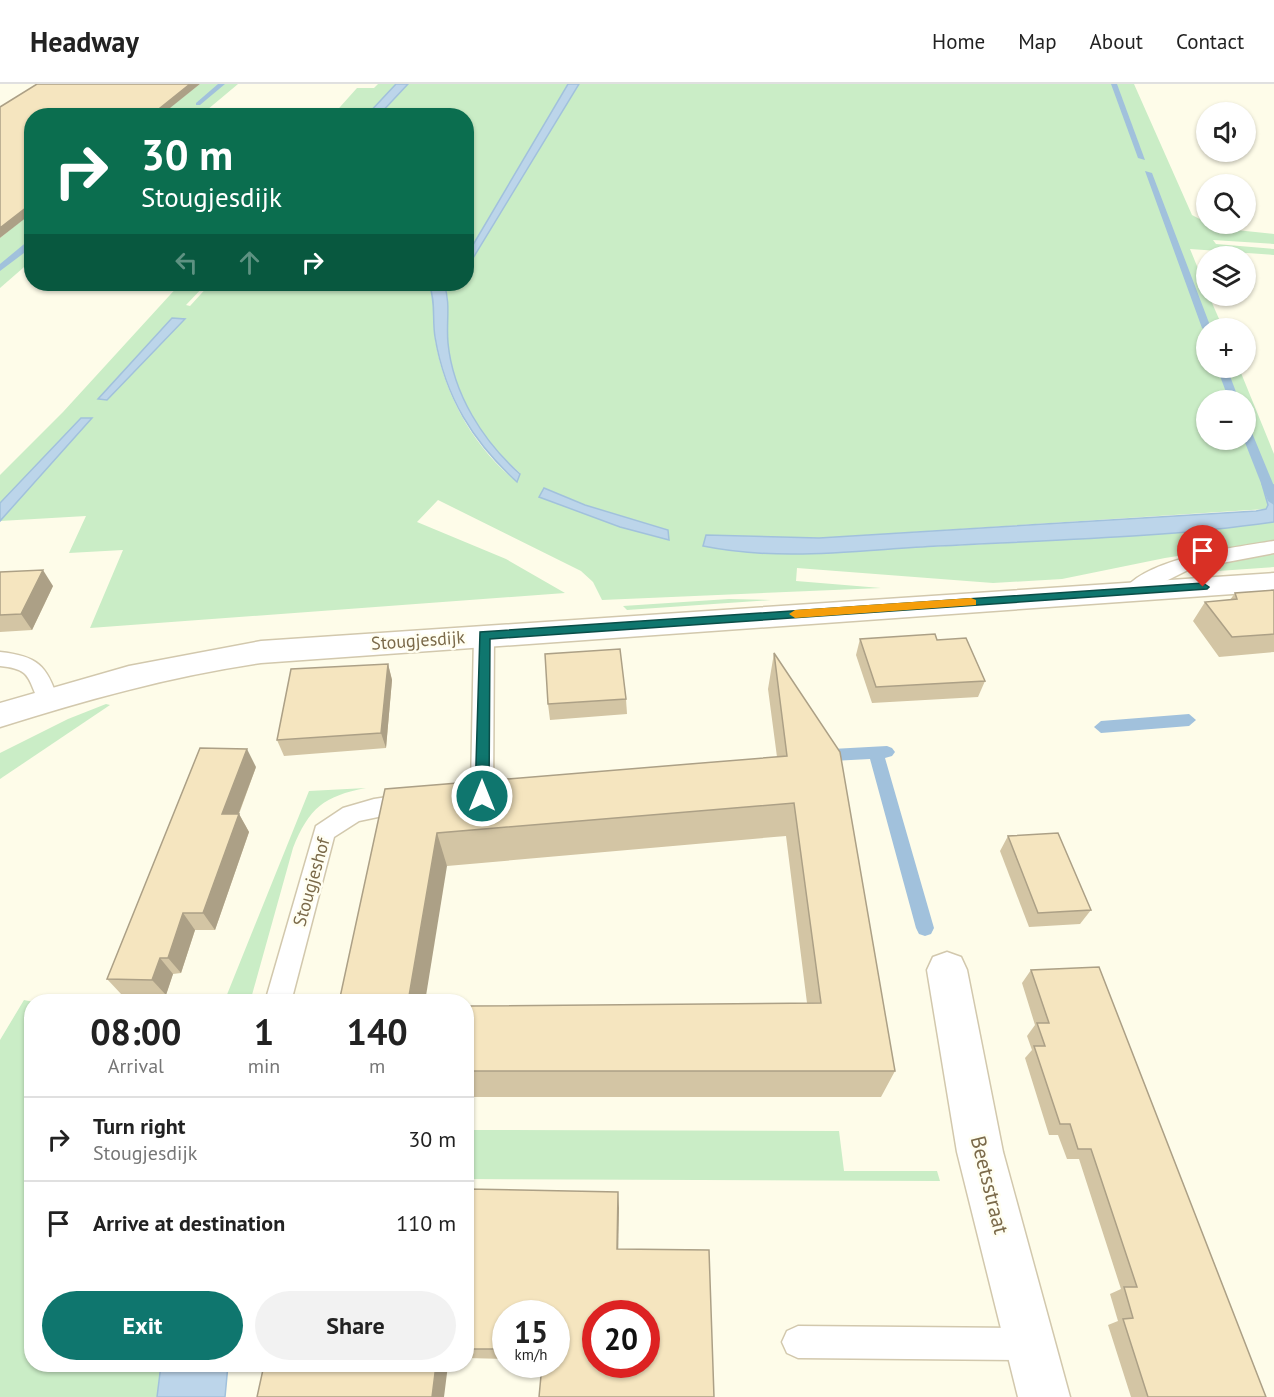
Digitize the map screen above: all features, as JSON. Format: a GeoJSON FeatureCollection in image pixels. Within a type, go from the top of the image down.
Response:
{"type":"FeatureCollection","features":[{"type":"Feature","properties":{"kind":"street","name":"Stougjesdijk"},"geometry":{"type":"LineString","coordinates":[[0,715],[135,673],[196,660],[302,647],[1274,582]]}},
{"type":"Feature","properties":{"kind":"street","name":"Beetsstraat"},"geometry":{"type":"LineString","coordinates":[[947,970],[980,1152],[1044,1397]]}},
{"type":"Feature","properties":{"kind":"lane"},"geometry":{"type":"LineString","coordinates":[[1132,592],[1176,565],[1201,558],[1274,547]]}},
{"type":"Feature","properties":{"kind":"lane","name":"Stougjeshof"},"geometry":{"type":"LineString","coordinates":[[280,994],[324,833],[335,823],[358,813],[399,804],[482,796],[484,635]]}},
{"type":"Feature","properties":{"kind":"lane"},"geometry":{"type":"LineString","coordinates":[[0,659],[20,662],[33,668],[41,676],[48,700]]}},
{"type":"Feature","properties":{"kind":"lane"},"geometry":{"type":"LineString","coordinates":[[798,1342],[1030,1344]]}},
{"type":"Feature","properties":{"kind":"green space"},"geometry":{"type":"Polygon","coordinates":[[[200,84],[238,84],[209,108],[169,108],[200,84]]]}},
{"type":"Feature","properties":{"kind":"green space"},"geometry":{"type":"Polygon","coordinates":[[[378,84],[396,84],[374,108],[339,108],[357,88],[374,88],[378,84]]]}},
{"type":"Feature","properties":{"kind":"green space"},"geometry":{"type":"Polygon","coordinates":[[[408,84],[568,84],[474,243],[474,108],[386,108],[408,84]]]}},
{"type":"Feature","properties":{"kind":"green space"},"geometry":{"type":"Polygon","coordinates":[[[579,84],[1134,84],[1192,215],[1196,217],[1196,234],[1256,234],[1256,232],[1274,234],[1274,244],[1213,240],[1216,244],[1239,246],[1196,246],[1196,249],[1190,249],[1196,264],[1196,306],[1213,306],[1219,318],[1196,318],[1196,378],[1243,378],[1248,390],[1196,390],[1196,450],[1256,450],[1256,410],[1274,454],[1274,485],[1262,485],[1268,504],[1266,509],[820,538],[707,535],[703,546],[759,553],[814,553],[1100,538],[1274,522],[1274,541],[1165,558],[1062,579],[993,583],[797,568],[796,581],[881,588],[602,600],[593,582],[581,571],[438,500],[417,522],[506,559],[565,593],[90,628],[123,550],[69,553],[86,516],[0,521],[91,419],[0,503],[0,475],[63,412],[174,291],[199,291],[186,305],[190,306],[204,291],[431,291],[439,360],[453,399],[474,436],[487,453],[517,482],[520,473],[493,446],[463,398],[451,362],[448,343],[446,291],[474,291],[474,256],[579,84]],[[544,488],[539,497],[668,530],[585,505],[544,488]]]}},
{"type":"Feature","properties":{"kind":"green space"},"geometry":{"type":"Polygon","coordinates":[[[24,219],[24,267],[0,288],[0,238],[24,219]]]}},
{"type":"Feature","properties":{"kind":"green space"},"geometry":{"type":"Polygon","coordinates":[[[1256,247],[1274,249],[1274,255],[1256,254],[1256,247]]]}},
{"type":"Feature","properties":{"kind":"green space"},"geometry":{"type":"Polygon","coordinates":[[[1274,554],[1274,567],[1189,573],[1185,568],[1274,554]]]}},
{"type":"Feature","properties":{"kind":"green space"},"geometry":{"type":"Polygon","coordinates":[[[729,599],[771,600],[627,610],[623,606],[729,599]]]}},
{"type":"Feature","properties":{"kind":"green space"},"geometry":{"type":"Polygon","coordinates":[[[106,704],[110,705],[0,779],[0,753],[68,719],[106,704]]]}},
{"type":"Feature","properties":{"kind":"green space"},"geometry":{"type":"Polygon","coordinates":[[[366,788],[329,800],[320,806],[305,823],[293,848],[252,994],[227,994],[309,791],[366,788]]]}},
{"type":"Feature","properties":{"kind":"green space"},"geometry":{"type":"Polygon","coordinates":[[[24,1000],[24,1372],[160,1372],[157,1397],[0,1397],[0,1040],[24,1000]]]}},
{"type":"Feature","properties":{"kind":"green space"},"geometry":{"type":"Polygon","coordinates":[[[474,1130],[839,1131],[844,1171],[937,1171],[940,1181],[474,1179],[474,1130]]]}},
{"type":"Feature","properties":{"kind":"water"},"geometry":{"type":"Polygon","coordinates":[[[396,84],[408,84],[386,108],[374,108],[396,84]]]}},
{"type":"Feature","properties":{"kind":"water"},"geometry":{"type":"Polygon","coordinates":[[[568,84],[579,84],[474,256],[474,243],[568,84]]]}},
{"type":"Feature","properties":{"kind":"water"},"geometry":{"type":"Polygon","coordinates":[[[431,291],[446,291],[448,343],[456,380],[463,398],[482,431],[506,461],[520,474],[517,482],[501,467],[474,434],[454,399],[440,359],[434,330],[431,291]]]}},
{"type":"Feature","properties":{"kind":"water"},"geometry":{"type":"Polygon","coordinates":[[[172,318],[185,319],[107,400],[98,399],[172,318]]]}},
{"type":"Feature","properties":{"kind":"water"},"geometry":{"type":"Polygon","coordinates":[[[81,418],[92,418],[0,521],[0,503],[81,418]]]}},
{"type":"Feature","properties":{"kind":"water"},"geometry":{"type":"Polygon","coordinates":[[[1262,484],[1274,485],[1274,522],[1148,535],[820,554],[762,553],[703,546],[706,535],[819,538],[1256,511],[1266,509],[1268,505],[1262,484]]]}},
{"type":"Feature","properties":{"kind":"water"},"geometry":{"type":"Polygon","coordinates":[[[544,488],[585,505],[668,530],[669,540],[620,527],[539,497],[544,488]]]}},
{"type":"Feature","properties":{"kind":"water"},"geometry":{"type":"Polygon","coordinates":[[[160,1372],[227,1372],[225,1397],[157,1397],[160,1372]]]}},
{"type":"Feature","properties":{"kind":"building"},"geometry":{"type":"Polygon","coordinates":[[[37,84],[190,84],[160,108],[24,108],[24,209],[0,228],[0,107],[37,84]]]}},
{"type":"Feature","properties":{"kind":"building"},"geometry":{"type":"Polygon","coordinates":[[[43,570],[21,614],[0,615],[0,572],[43,570]]]}},
{"type":"Feature","properties":{"kind":"building"},"geometry":{"type":"Polygon","coordinates":[[[1274,590],[1274,634],[1232,637],[1205,602],[1237,599],[1235,593],[1274,590]]]}},
{"type":"Feature","properties":{"kind":"building"},"geometry":{"type":"Polygon","coordinates":[[[935,634],[937,640],[966,638],[985,681],[876,687],[860,639],[935,634]]]}},
{"type":"Feature","properties":{"kind":"building"},"geometry":{"type":"Polygon","coordinates":[[[620,649],[626,699],[548,704],[545,654],[620,649]]]}},
{"type":"Feature","properties":{"kind":"building"},"geometry":{"type":"Polygon","coordinates":[[[774,653],[840,752],[895,1071],[474,1071],[474,1006],[821,1003],[794,803],[437,833],[409,994],[341,994],[385,789],[787,756],[774,653]]]}},
{"type":"Feature","properties":{"kind":"building"},"geometry":{"type":"Polygon","coordinates":[[[388,664],[381,733],[277,740],[291,669],[388,664]]]}},
{"type":"Feature","properties":{"kind":"building"},"geometry":{"type":"Polygon","coordinates":[[[200,748],[247,749],[222,814],[239,814],[203,913],[183,913],[168,958],[160,958],[152,980],[107,979],[200,748]]]}},
{"type":"Feature","properties":{"kind":"building"},"geometry":{"type":"Polygon","coordinates":[[[1058,833],[1091,910],[1038,913],[1008,836],[1058,833]]]}},
{"type":"Feature","properties":{"kind":"building"},"geometry":{"type":"Polygon","coordinates":[[[1099,967],[1266,1397],[1148,1397],[1123,1319],[1133,1318],[1124,1287],[1137,1287],[1091,1149],[1078,1149],[1070,1124],[1060,1124],[1034,1046],[1045,1046],[1037,1023],[1049,1023],[1031,970],[1099,967]]]}},
{"type":"Feature","properties":{"kind":"building"},"geometry":{"type":"Polygon","coordinates":[[[474,1189],[618,1192],[617,1249],[709,1250],[714,1397],[539,1397],[541,1378],[570,1378],[570,1300],[492,1300],[492,1349],[474,1349],[474,1189]]]}},
{"type":"Feature","properties":{"kind":"building"},"geometry":{"type":"Polygon","coordinates":[[[262,1372],[435,1372],[432,1397],[257,1397],[262,1372]]]}},
{"type":"Feature","properties":{"kind":"waterway"},"geometry":{"type":"LineString","coordinates":[[198,104],[222,84]]}},
{"type":"Feature","properties":{"kind":"waterway"},"geometry":{"type":"LineString","coordinates":[[1114,84],[1142,158]]}},
{"type":"Feature","properties":{"kind":"waterway"},"geometry":{"type":"LineString","coordinates":[[1148,173],[1203,318]]}},
{"type":"Feature","properties":{"kind":"waterway"},"geometry":{"type":"LineString","coordinates":[[0,268],[24,248]]}},
{"type":"Feature","properties":{"kind":"waterway"},"geometry":{"type":"LineString","coordinates":[[1226,378],[1230,390]]}},
{"type":"Feature","properties":{"kind":"waterway"},"geometry":{"type":"LineString","coordinates":[[1254,450],[1274,501]]}},
{"type":"Feature","properties":{"kind":"waterway"},"geometry":{"type":"LineString","coordinates":[[1101,727],[1189,720]]}},
{"type":"Feature","properties":{"kind":"waterway"},"geometry":{"type":"LineString","coordinates":[[832,755],[887,752]]}},
{"type":"Feature","properties":{"kind":"waterway"},"geometry":{"type":"LineString","coordinates":[[876,753],[925,928]]}},
{"type":"Feature","properties":{"kind":"slow traffic"},"geometry":{"type":"LineString","coordinates":[[795,614],[971,603]]}},
{"type":"Feature","properties":{"kind":"route"},"geometry":{"type":"LineString","coordinates":[[482,796],[484,635],[1203,587]]}}]}
